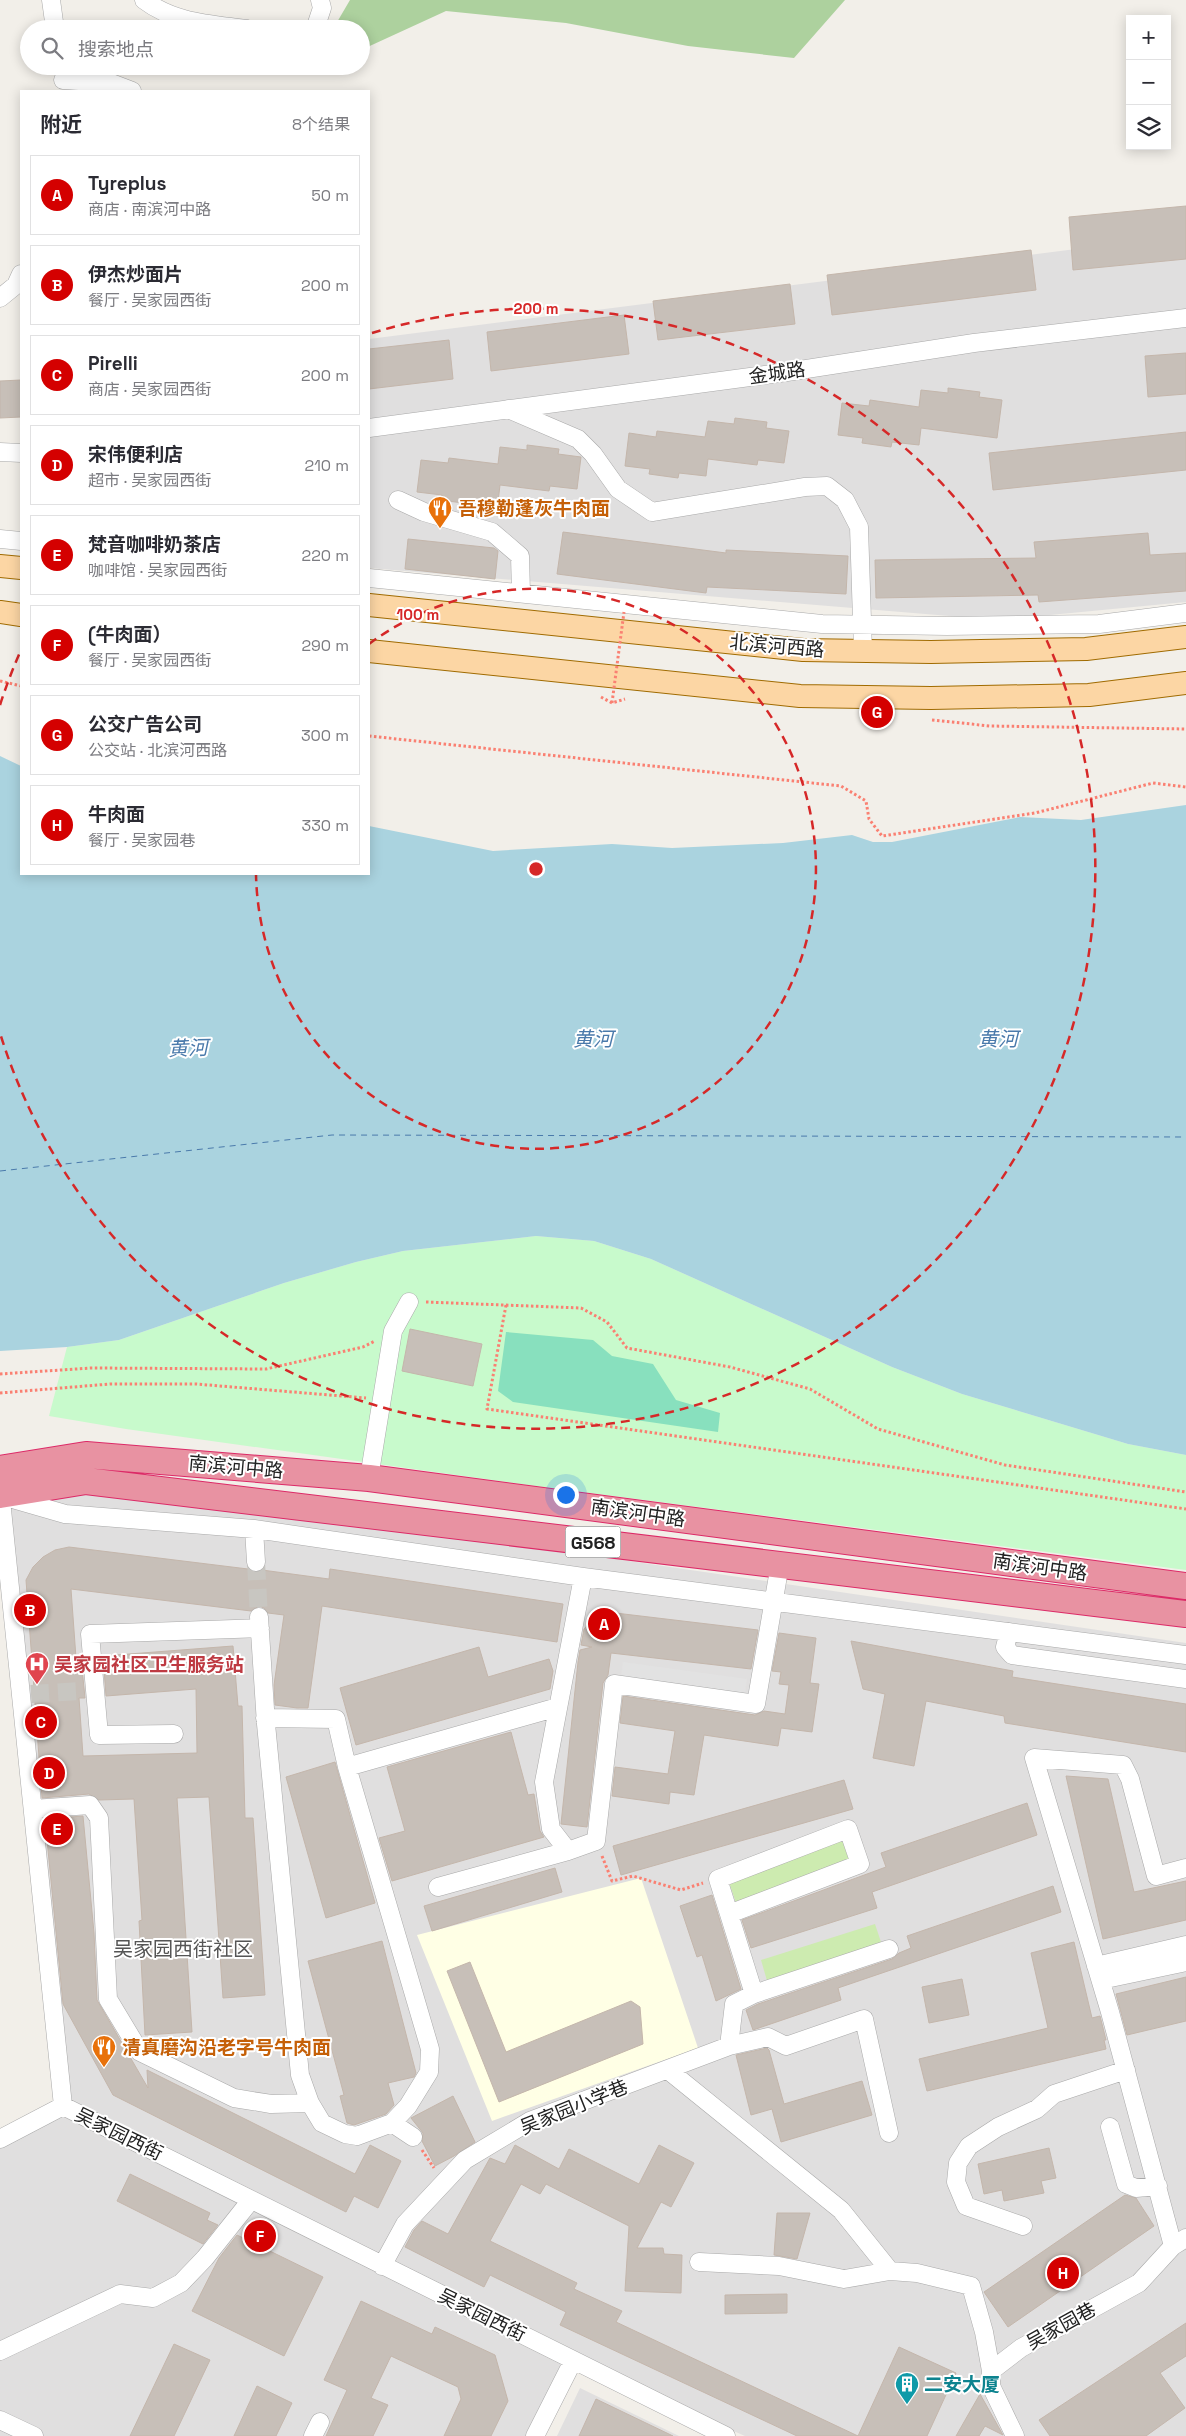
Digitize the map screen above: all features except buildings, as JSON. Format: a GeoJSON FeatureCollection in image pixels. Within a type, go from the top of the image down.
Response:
{"type":"FeatureCollection","features":[{"type":"Feature","properties":{"kind":"highway","name":"南滨河中路"},"geometry":{"type":"LineString","coordinates":[[0,1469],[86,1455],[369,1478],[1186,1586]]}},
{"type":"Feature","properties":{"kind":"highway","name":"南滨河中路"},"geometry":{"type":"LineString","coordinates":[[0,1493],[86,1481],[1186,1614]]}},
{"type":"Feature","properties":{"kind":"main road"},"geometry":{"type":"LineString","coordinates":[[0,566],[20,568]]}},
{"type":"Feature","properties":{"kind":"main road","name":"北滨河西路"},"geometry":{"type":"LineString","coordinates":[[370,605],[803,650],[1086,649],[1186,637]]}},
{"type":"Feature","properties":{"kind":"main road"},"geometry":{"type":"LineString","coordinates":[[0,612],[20,615]]}},
{"type":"Feature","properties":{"kind":"main road"},"geometry":{"type":"LineString","coordinates":[[370,651],[800,696],[931,698],[1089,695],[1186,683]]}},
{"type":"Feature","properties":{"kind":"street"},"geometry":{"type":"LineString","coordinates":[[51,0],[54,20]]}},
{"type":"Feature","properties":{"kind":"street"},"geometry":{"type":"LineString","coordinates":[[144,0],[156,9],[182,20]]}},
{"type":"Feature","properties":{"kind":"street"},"geometry":{"type":"LineString","coordinates":[[318,20],[322,8],[320,0]]}},
{"type":"Feature","properties":{"kind":"street"},"geometry":{"type":"LineString","coordinates":[[62,79],[111,83],[129,90]]}},
{"type":"Feature","properties":{"kind":"street"},"geometry":{"type":"LineString","coordinates":[[0,298],[16,285],[20,276]]}},
{"type":"Feature","properties":{"kind":"street","name":"金城路"},"geometry":{"type":"LineString","coordinates":[[370,428],[787,372],[984,342],[1186,318]]}},
{"type":"Feature","properties":{"kind":"street"},"geometry":{"type":"LineString","coordinates":[[507,409],[578,439],[594,454],[618,488],[652,512],[805,487],[827,486],[845,500],[859,527],[863,651]]}},
{"type":"Feature","properties":{"kind":"street"},"geometry":{"type":"LineString","coordinates":[[0,452],[20,453]]}},
{"type":"Feature","properties":{"kind":"street"},"geometry":{"type":"LineString","coordinates":[[398,500],[424,512],[492,532],[520,556],[520,593]]}},
{"type":"Feature","properties":{"kind":"street"},"geometry":{"type":"LineString","coordinates":[[0,539],[20,541]]}},
{"type":"Feature","properties":{"kind":"street"},"geometry":{"type":"LineString","coordinates":[[370,578],[822,624],[947,626],[1099,624],[1186,613]]}},
{"type":"Feature","properties":{"kind":"street"},"geometry":{"type":"LineString","coordinates":[[369,1478],[393,1332],[409,1302]]}},
{"type":"Feature","properties":{"kind":"street"},"geometry":{"type":"LineString","coordinates":[[0,1493],[65,1514],[254,1529],[582,1577],[1186,1655]]}},
{"type":"Feature","properties":{"kind":"street","name":"吴家园西街"},"geometry":{"type":"LineString","coordinates":[[0,1493],[26,1694],[33,1809],[63,2106],[726,2436]]}},
{"type":"Feature","properties":{"kind":"street"},"geometry":{"type":"LineString","coordinates":[[254,1529],[256,1562]]}},
{"type":"Feature","properties":{"kind":"street"},"geometry":{"type":"LineString","coordinates":[[438,1886],[596,1842],[614,1684],[756,1704],[780,1564]]}},
{"type":"Feature","properties":{"kind":"street"},"geometry":{"type":"LineString","coordinates":[[568,1851],[551,1829],[544,1782],[582,1577]]}},
{"type":"Feature","properties":{"kind":"street"},"geometry":{"type":"LineString","coordinates":[[174,1734],[99,1735],[88,1690],[90,1634],[260,1623],[265,1718],[300,2075],[310,2103],[322,2123],[345,2134],[357,2136],[392,2123],[408,2106],[429,2072],[430,2049],[347,1767],[336,1720],[265,1718]]}},
{"type":"Feature","properties":{"kind":"street"},"geometry":{"type":"LineString","coordinates":[[1009,1632],[1005,1647],[1012,1655],[1186,1679]]}},
{"type":"Feature","properties":{"kind":"street"},"geometry":{"type":"LineString","coordinates":[[347,1767],[558,1707]]}},
{"type":"Feature","properties":{"kind":"street"},"geometry":{"type":"LineString","coordinates":[[1180,2242],[1158,2186],[1098,1973],[1034,1758],[1124,1765],[1130,1779],[1156,1876],[1186,1868]]}},
{"type":"Feature","properties":{"kind":"street"},"geometry":{"type":"LineString","coordinates":[[33,1809],[90,1805],[99,1818],[108,1999],[140,2052],[234,2098],[271,2104],[310,2103]]}},
{"type":"Feature","properties":{"kind":"street"},"geometry":{"type":"LineString","coordinates":[[729,1914],[860,1864],[848,1829],[718,1878],[729,1914],[754,1994]]}},
{"type":"Feature","properties":{"kind":"street"},"geometry":{"type":"LineString","coordinates":[[1098,1973],[1186,1945]]}},
{"type":"Feature","properties":{"kind":"street"},"geometry":{"type":"LineString","coordinates":[[729,2046],[734,2004],[754,1994],[889,1949]]}},
{"type":"Feature","properties":{"kind":"street"},"geometry":{"type":"LineString","coordinates":[[1098,1973],[1186,1962]]}},
{"type":"Feature","properties":{"kind":"street","name":"吴家园小学巷"},"geometry":{"type":"LineString","coordinates":[[382,2266],[405,2224],[464,2160],[530,2121],[729,2046],[768,2037],[786,2046],[864,2019],[889,2133]]}},
{"type":"Feature","properties":{"kind":"street"},"geometry":{"type":"LineString","coordinates":[[668,2070],[841,2210],[890,2271]]}},
{"type":"Feature","properties":{"kind":"street"},"geometry":{"type":"LineString","coordinates":[[1022,2226],[966,2206],[961,2199],[956,2182],[958,2163],[969,2146],[998,2127],[1037,2109],[1054,2094],[1126,2070]]}},
{"type":"Feature","properties":{"kind":"street"},"geometry":{"type":"LineString","coordinates":[[0,2139],[63,2106]]}},
{"type":"Feature","properties":{"kind":"street"},"geometry":{"type":"LineString","coordinates":[[392,2123],[413,2137]]}},
{"type":"Feature","properties":{"kind":"street"},"geometry":{"type":"LineString","coordinates":[[1110,2127],[1126,2184],[1136,2188],[1158,2186]]}},
{"type":"Feature","properties":{"kind":"street"},"geometry":{"type":"LineString","coordinates":[[0,2351],[120,2294],[152,2298],[181,2283],[205,2258],[251,2200]]}},
{"type":"Feature","properties":{"kind":"street","name":"吴家园巷"},"geometry":{"type":"LineString","coordinates":[[991,2371],[1021,2348],[1139,2283],[1180,2242]]}},
{"type":"Feature","properties":{"kind":"street"},"geometry":{"type":"LineString","coordinates":[[699,2262],[779,2266],[844,2279],[890,2271],[917,2273],[971,2286],[984,2332],[991,2371],[991,2386],[1015,2436]]}},
{"type":"Feature","properties":{"kind":"street"},"geometry":{"type":"LineString","coordinates":[[536,2436],[573,2361]]}},
{"type":"Feature","properties":{"kind":"street"},"geometry":{"type":"LineString","coordinates":[[0,2420],[34,2436]]}},
{"type":"Feature","properties":{"kind":"path"},"geometry":{"type":"LineString","coordinates":[[612,703],[624,612]]}},
{"type":"Feature","properties":{"kind":"path"},"geometry":{"type":"LineString","coordinates":[[0,681],[20,686]]}},
{"type":"Feature","properties":{"kind":"path"},"geometry":{"type":"LineString","coordinates":[[925,719],[990,726],[1186,728]]}},
{"type":"Feature","properties":{"kind":"path"},"geometry":{"type":"LineString","coordinates":[[370,736],[841,786],[866,801],[868,820],[882,836],[1035,813],[1153,783],[1186,787]]}},
{"type":"Feature","properties":{"kind":"path"},"geometry":{"type":"LineString","coordinates":[[409,1302],[582,1308],[606,1322],[627,1348],[730,1367],[810,1389],[878,1429],[1005,1465],[1186,1492]]}},
{"type":"Feature","properties":{"kind":"path"},"geometry":{"type":"LineString","coordinates":[[506,1305],[487,1408],[1186,1509]]}},
{"type":"Feature","properties":{"kind":"path"},"geometry":{"type":"LineString","coordinates":[[0,1374],[92,1368],[266,1369],[363,1347],[393,1332]]}},
{"type":"Feature","properties":{"kind":"path"},"geometry":{"type":"LineString","coordinates":[[0,1393],[110,1384],[196,1384],[382,1400]]}},
{"type":"Feature","properties":{"kind":"path"},"geometry":{"type":"LineString","coordinates":[[596,1842],[612,1881],[633,1876],[681,1890],[718,1878]]}},
{"type":"Feature","properties":{"kind":"path"},"geometry":{"type":"LineString","coordinates":[[413,2137],[444,2182]]}},
{"type":"Feature","properties":{"kind":"shaded area"},"geometry":{"type":"Polygon","coordinates":[[[1186,235],[1186,602],[998,620],[370,568],[370,339],[1186,235]]]}},
{"type":"Feature","properties":{"kind":"shaded area"},"geometry":{"type":"Polygon","coordinates":[[[86,1481],[1186,1643],[1186,2436],[745,2436],[573,2361],[535,2436],[0,2436],[0,2139],[63,2106],[1,1495],[86,1481]]]}},
{"type":"Feature","properties":{"kind":"shaded area"},"geometry":{"type":"Polygon","coordinates":[[[623,1662],[747,1679],[744,1701],[620,1684],[623,1662]]]}},
{"type":"Feature","properties":{"kind":"shaded area"},"geometry":{"type":"Polygon","coordinates":[[[641,1878],[698,2048],[492,2121],[417,1935],[641,1878]]]}},
{"type":"Feature","properties":{"kind":"shaded area"},"geometry":{"type":"Polygon","coordinates":[[[580,2388],[679,2436],[557,2436],[580,2388]]]}},
{"type":"Feature","properties":{"kind":"green space"},"geometry":{"type":"Polygon","coordinates":[[[350,0],[845,0],[794,58],[688,46],[566,23],[446,11],[370,46],[370,20],[338,20],[350,0]]]}},
{"type":"Feature","properties":{"kind":"green space"},"geometry":{"type":"Polygon","coordinates":[[[536,1236],[594,1241],[651,1259],[892,1367],[962,1394],[1128,1444],[1186,1455],[1186,1570],[520,1484],[126,1429],[49,1416],[67,1347],[119,1340],[284,1283],[356,1262],[403,1251],[536,1236]]]}},
{"type":"Feature","properties":{"kind":"green space"},"geometry":{"type":"Polygon","coordinates":[[[506,1332],[593,1340],[612,1356],[653,1364],[676,1400],[720,1413],[718,1432],[513,1402],[498,1391],[506,1332]]]}},
{"type":"Feature","properties":{"kind":"green space"},"geometry":{"type":"Polygon","coordinates":[[[842,1839],[850,1863],[736,1903],[728,1879],[842,1839]]]}},
{"type":"Feature","properties":{"kind":"green space"},"geometry":{"type":"Polygon","coordinates":[[[875,1924],[883,1948],[768,1984],[761,1960],[875,1924]]]}},
{"type":"Feature","properties":{"kind":"water","name":"黄河"},"geometry":{"type":"Polygon","coordinates":[[[0,756],[20,766],[20,875],[370,875],[370,826],[493,851],[612,844],[672,848],[783,843],[852,835],[873,842],[892,842],[1020,817],[1081,820],[1186,805],[1186,1455],[1128,1444],[962,1394],[892,1367],[651,1259],[594,1241],[536,1236],[403,1251],[356,1262],[284,1283],[119,1340],[67,1347],[0,1351],[0,756]]]}},
{"type":"Feature","properties":{"kind":"ferry route"},"geometry":{"type":"LineString","coordinates":[[0,1171],[332,1135],[1186,1137]]}},
{"type":"Feature","properties":{"kind":"tunnel"},"geometry":{"type":"LineString","coordinates":[[256,1562],[259,1617]]}},
{"type":"Feature","properties":{"kind":"tunnel"},"geometry":{"type":"LineString","coordinates":[[31,1694],[81,1691]]}},
{"type":"Feature","properties":{"kind":"place","name":"吾穆勒蓬灰牛肉面"},"geometry":{"type":"Point","coordinates":[440,529]}},
{"type":"Feature","properties":{"kind":"place","name":"公交广告公司"},"geometry":{"type":"Point","coordinates":[877,712]}},
{"type":"Feature","properties":{"kind":"place","name":"伊杰炒面片"},"geometry":{"type":"Point","coordinates":[30,1610]}},
{"type":"Feature","properties":{"kind":"place","name":"Tyreplus"},"geometry":{"type":"Point","coordinates":[604,1624]}},
{"type":"Feature","properties":{"kind":"place","name":"吴家园社区卫生服务站"},"geometry":{"type":"Point","coordinates":[37,1685]}},
{"type":"Feature","properties":{"kind":"place","name":"Pirelli"},"geometry":{"type":"Point","coordinates":[41,1722]}},
{"type":"Feature","properties":{"kind":"place","name":"宋伟便利店"},"geometry":{"type":"Point","coordinates":[49,1773]}},
{"type":"Feature","properties":{"kind":"place","name":"梵音咖啡奶茶店"},"geometry":{"type":"Point","coordinates":[57,1829]}},
{"type":"Feature","properties":{"kind":"place","name":"清真磨沟沿老字号牛肉面"},"geometry":{"type":"Point","coordinates":[104,2068]}},
{"type":"Feature","properties":{"kind":"place","name":"(牛肉面）"},"geometry":{"type":"Point","coordinates":[260,2236]}},
{"type":"Feature","properties":{"kind":"place","name":"牛肉面"},"geometry":{"type":"Point","coordinates":[1063,2273]}},
{"type":"Feature","properties":{"kind":"place","name":"二安大厦"},"geometry":{"type":"Point","coordinates":[907,2405]}},
{"type":"Feature","properties":{"kind":"district","name":"吴家园西街社区"},"geometry":{"type":"Point","coordinates":[183,1949]}}]}
